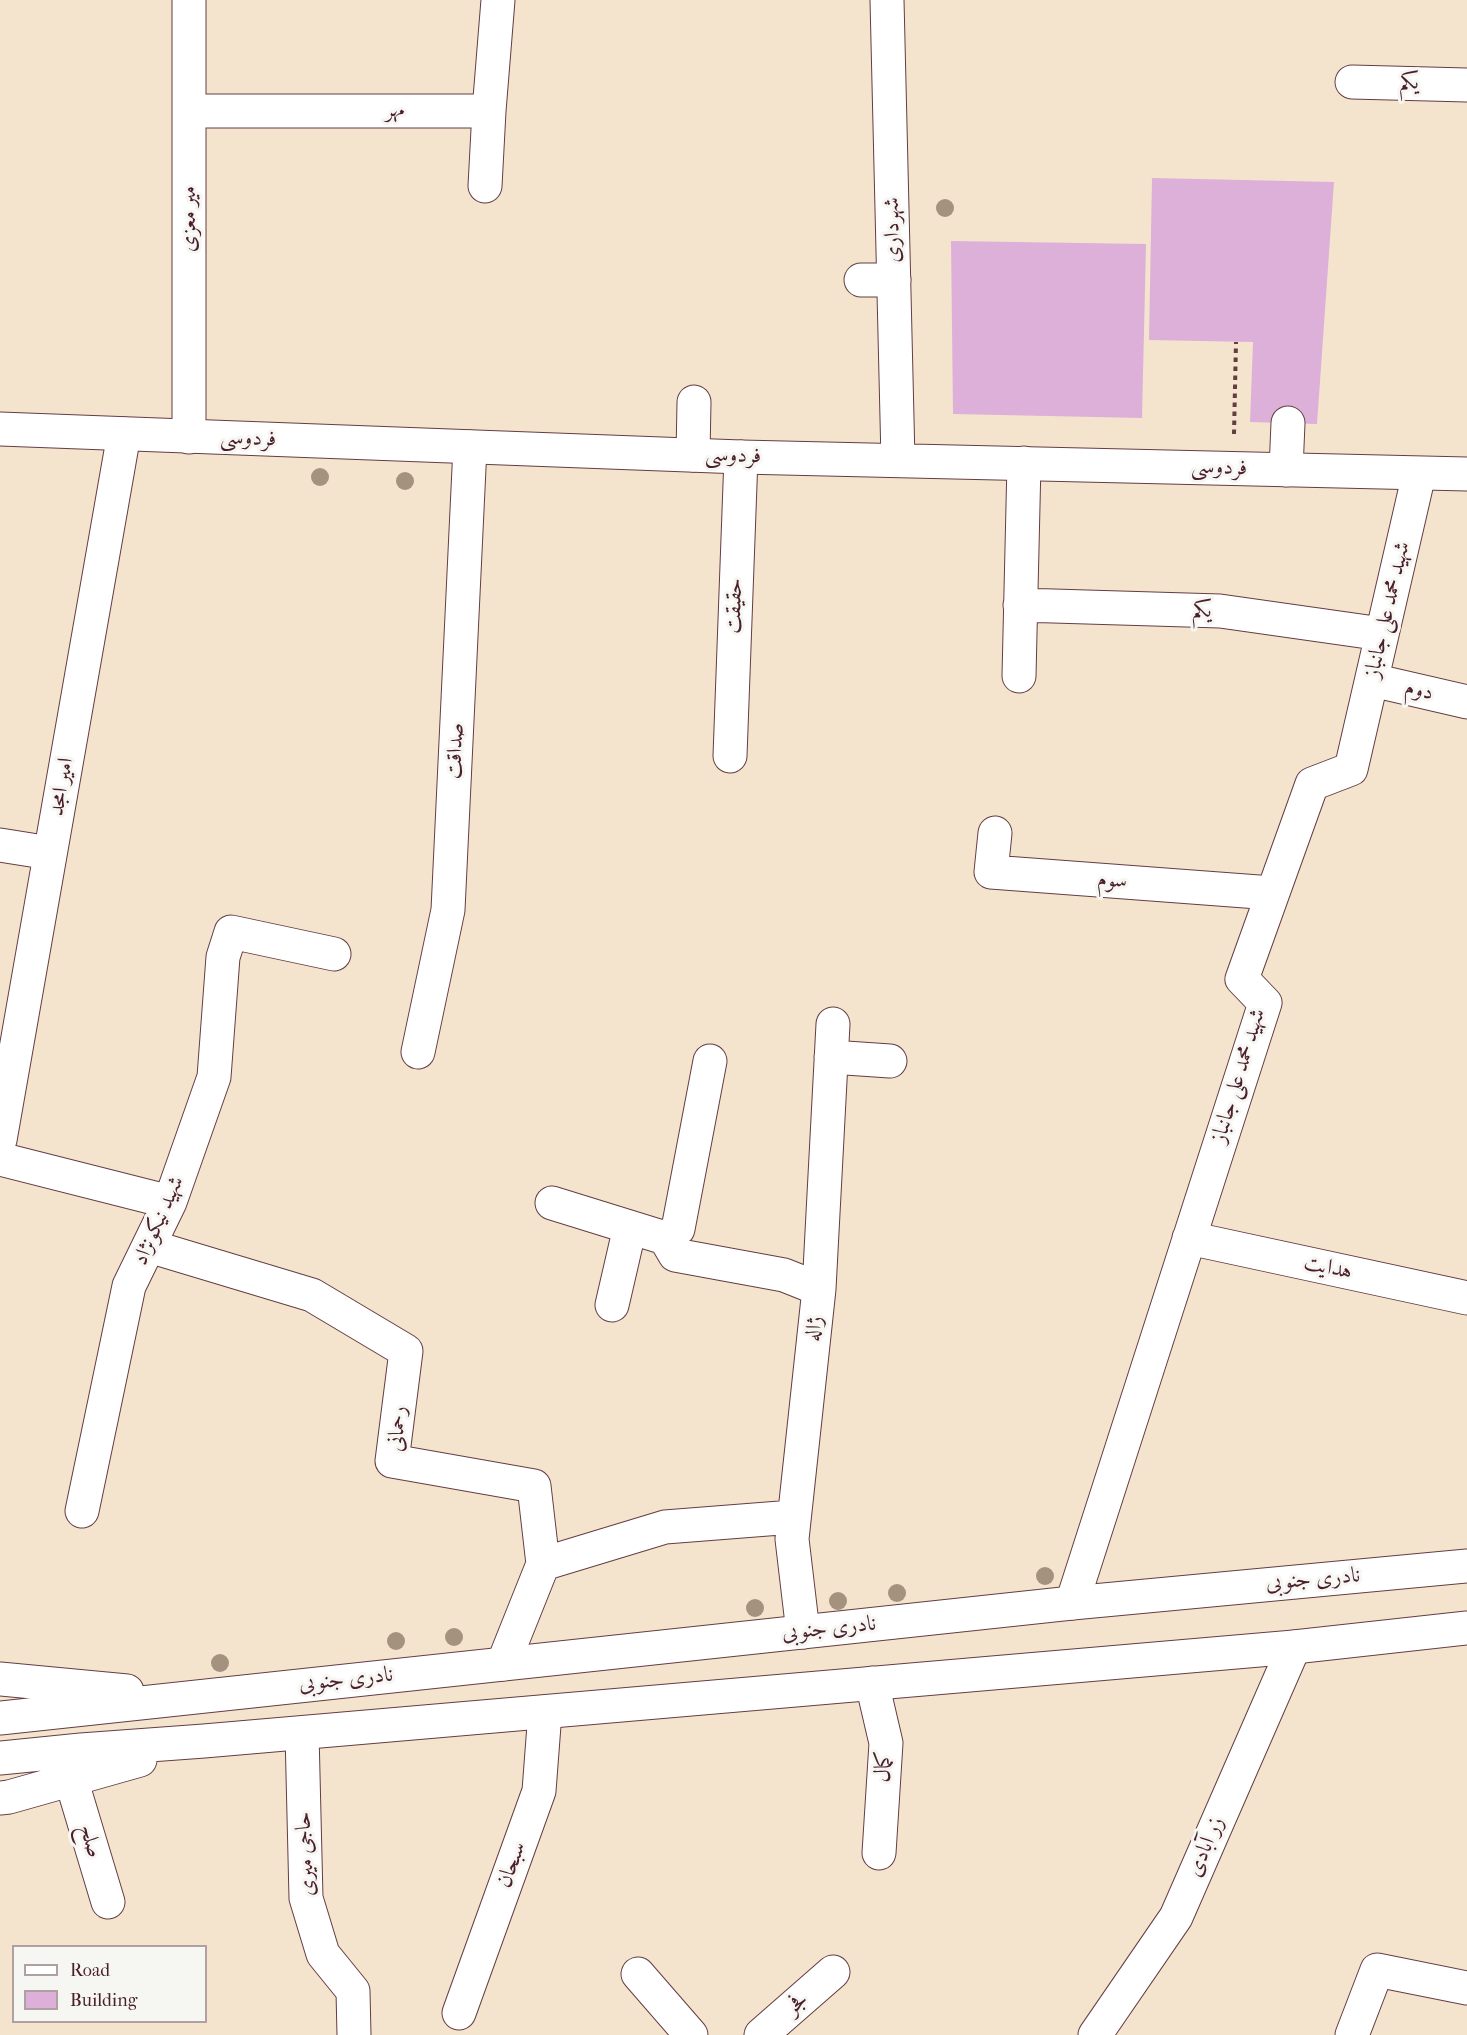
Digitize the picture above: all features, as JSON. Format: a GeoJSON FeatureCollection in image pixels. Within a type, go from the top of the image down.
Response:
{"type":"FeatureCollection","features":[{"type":"Feature","properties":{"kind":"main road","name":"میر معزی"},"geometry":{"type":"LineString","coordinates":[[189,0],[189,437]]}},
{"type":"Feature","properties":{"kind":"main road"},"geometry":{"type":"LineString","coordinates":[[484,186],[498,0]]}},
{"type":"Feature","properties":{"kind":"main road","name":"شهرداری"},"geometry":{"type":"LineString","coordinates":[[887,0],[897,460]]}},
{"type":"Feature","properties":{"kind":"main road","name":"یکم"},"geometry":{"type":"LineString","coordinates":[[1352,82],[1467,85]]}},
{"type":"Feature","properties":{"kind":"main road","name":"مهر"},"geometry":{"type":"LineString","coordinates":[[190,111],[489,111]]}},
{"type":"Feature","properties":{"kind":"main road"},"geometry":{"type":"LineString","coordinates":[[861,280],[894,280]]}},
{"type":"Feature","properties":{"kind":"main road"},"geometry":{"type":"LineString","coordinates":[[693,455],[694,402]]}},
{"type":"Feature","properties":{"kind":"main road"},"geometry":{"type":"LineString","coordinates":[[1286,470],[1288,423]]}},
{"type":"Feature","properties":{"kind":"main road","name":"فردوسی"},"geometry":{"type":"LineString","coordinates":[[0,429],[741,457],[1467,474]]}},
{"type":"Feature","properties":{"kind":"main road","name":"امیر امجد"},"geometry":{"type":"LineString","coordinates":[[0,1140],[124,434]]}},
{"type":"Feature","properties":{"kind":"main road","name":"صداقت"},"geometry":{"type":"LineString","coordinates":[[418,1052],[448,910],[470,447]]}},
{"type":"Feature","properties":{"kind":"main road","name":"حقیقت"},"geometry":{"type":"LineString","coordinates":[[730,756],[741,457]]}},
{"type":"Feature","properties":{"kind":"main road"},"geometry":{"type":"LineString","coordinates":[[1018,676],[1024,463]]}},
{"type":"Feature","properties":{"kind":"main road","name":"شهید محمد علی جانباز"},"geometry":{"type":"LineString","coordinates":[[1072,1603],[1264,1003],[1242,979],[1312,784],[1351,769],[1419,474]]}},
{"type":"Feature","properties":{"kind":"main road","name":"یکم"},"geometry":{"type":"LineString","coordinates":[[1020,605],[1220,611],[1382,634]]}},
{"type":"Feature","properties":{"kind":"main road","name":"دوم"},"geometry":{"type":"LineString","coordinates":[[1372,680],[1467,702]]}},
{"type":"Feature","properties":{"kind":"main road","name":"سوم"},"geometry":{"type":"LineString","coordinates":[[995,833],[991,872],[1272,893]]}},
{"type":"Feature","properties":{"kind":"main road"},"geometry":{"type":"LineString","coordinates":[[0,844],[50,853]]}},
{"type":"Feature","properties":{"kind":"main road","name":"شهید نیکونژاد"},"geometry":{"type":"LineString","coordinates":[[82,1511],[129,1286],[170,1202],[214,1077],[223,957],[231,932],[334,954]]}},
{"type":"Feature","properties":{"kind":"main road","name":"ژاله"},"geometry":{"type":"LineString","coordinates":[[803,1632],[792,1539],[793,1517],[819,1289],[833,1024]]}},
{"type":"Feature","properties":{"kind":"main road"},"geometry":{"type":"LineString","coordinates":[[831,1057],[890,1061]]}},
{"type":"Feature","properties":{"kind":"main road"},"geometry":{"type":"LineString","coordinates":[[665,1238],[678,1229],[710,1062]]}},
{"type":"Feature","properties":{"kind":"main road"},"geometry":{"type":"LineString","coordinates":[[0,1159],[170,1202]]}},
{"type":"Feature","properties":{"kind":"main road"},"geometry":{"type":"LineString","coordinates":[[552,1203],[665,1238],[675,1255],[784,1275],[819,1289]]}},
{"type":"Feature","properties":{"kind":"main road"},"geometry":{"type":"LineString","coordinates":[[612,1305],[630,1227]]}},
{"type":"Feature","properties":{"kind":"main road","name":"هدایت"},"geometry":{"type":"LineString","coordinates":[[1189,1238],[1467,1298]]}},
{"type":"Feature","properties":{"kind":"main road","name":"رحمانی"},"geometry":{"type":"LineString","coordinates":[[148,1246],[312,1295],[406,1351],[392,1461],[534,1486],[543,1564],[503,1664]]}},
{"type":"Feature","properties":{"kind":"main road"},"geometry":{"type":"LineString","coordinates":[[543,1564],[665,1527],[793,1517]]}},
{"type":"Feature","properties":{"kind":"main road","name":"نادری جنوبی"},"geometry":{"type":"LineString","coordinates":[[0,1718],[1072,1603],[1467,1566]]}},
{"type":"Feature","properties":{"kind":"main road"},"geometry":{"type":"LineString","coordinates":[[0,1758],[81,1749],[302,1733],[1294,1647],[1467,1628]]}},
{"type":"Feature","properties":{"kind":"main road","name":"زر آبادی"},"geometry":{"type":"LineString","coordinates":[[1095,2035],[1176,1917],[1294,1647]]}},
{"type":"Feature","properties":{"kind":"main road","name":"نادری جنوبی"},"geometry":{"type":"LineString","coordinates":[[0,1679],[191,1697]]}},
{"type":"Feature","properties":{"kind":"main road","name":"کمال"},"geometry":{"type":"LineString","coordinates":[[872,1683],[886,1743],[879,1853]]}},
{"type":"Feature","properties":{"kind":"main road","name":"سبحان"},"geometry":{"type":"LineString","coordinates":[[459,2013],[539,1791],[544,1712]]}},
{"type":"Feature","properties":{"kind":"main road","name":"حاجی میری"},"geometry":{"type":"LineString","coordinates":[[302,1733],[306,1898],[323,1954],[353,1991],[354,2035]]}},
{"type":"Feature","properties":{"kind":"main road"},"geometry":{"type":"LineString","coordinates":[[0,1798],[204,1741]]}},
{"type":"Feature","properties":{"kind":"main road","name":"صلح"},"geometry":{"type":"LineString","coordinates":[[71,1779],[108,1902]]}},
{"type":"Feature","properties":{"kind":"main road"},"geometry":{"type":"LineString","coordinates":[[1352,2035],[1377,1970],[1467,1988]]}},
{"type":"Feature","properties":{"kind":"main road","name":"فجر"},"geometry":{"type":"LineString","coordinates":[[761,2035],[833,1972]]}},
{"type":"Feature","properties":{"kind":"main road"},"geometry":{"type":"LineString","coordinates":[[638,1974],[691,2035]]}},
{"type":"Feature","properties":{"kind":"path"},"geometry":{"type":"LineString","coordinates":[[1232,468],[1236,342]]}},
{"type":"Feature","properties":{"kind":"building"},"geometry":{"type":"Polygon","coordinates":[[[1152,178],[1334,182],[1317,424],[1250,422],[1253,342],[1149,340],[1152,178]]]}},
{"type":"Feature","properties":{"kind":"building"},"geometry":{"type":"Polygon","coordinates":[[[951,241],[1146,244],[1142,418],[953,414],[951,241]]]}}]}
